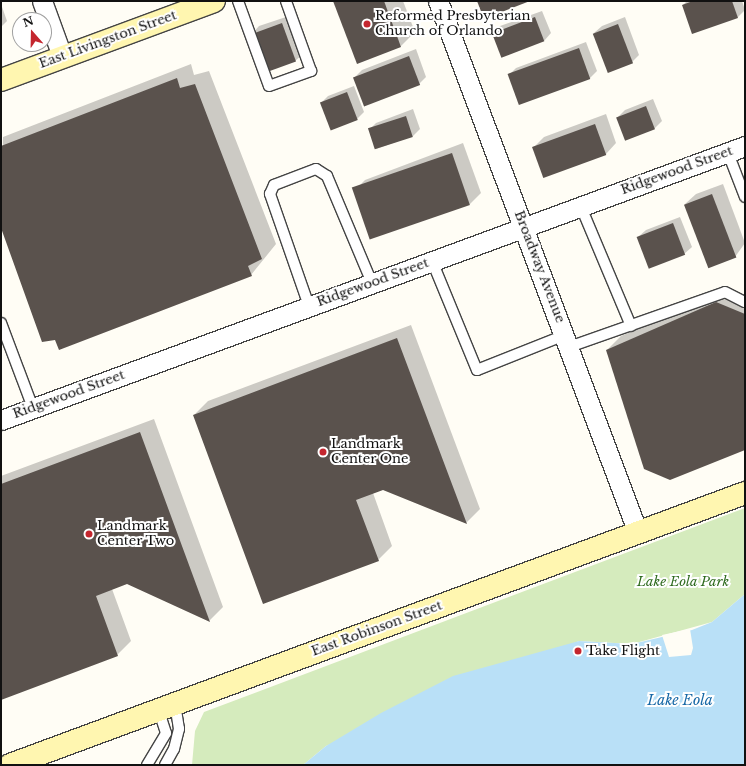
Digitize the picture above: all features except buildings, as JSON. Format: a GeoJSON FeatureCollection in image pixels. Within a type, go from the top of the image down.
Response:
{"type":"FeatureCollection","features":[{"type":"Feature","properties":{"kind":"main road","name":"East Livingston Street"},"geometry":{"type":"LineString","coordinates":[[1,80],[62,56],[214,1]]}},
{"type":"Feature","properties":{"kind":"main road","name":"East Robinson Street"},"geometry":{"type":"LineString","coordinates":[[10,765],[745,493]]}},
{"type":"Feature","properties":{"kind":"street"},"geometry":{"type":"LineString","coordinates":[[42,1],[62,56]]}},
{"type":"Feature","properties":{"kind":"street","name":"Broadway Avenue"},"geometry":{"type":"LineString","coordinates":[[438,1],[638,533]]}},
{"type":"Feature","properties":{"kind":"street","name":"Ridgewood Street"},"geometry":{"type":"LineString","coordinates":[[1,420],[736,149]]}},
{"type":"Feature","properties":{"kind":"lane"},"geometry":{"type":"LineString","coordinates":[[238,1],[269,86],[311,71],[286,1]]}},
{"type":"Feature","properties":{"kind":"lane"},"geometry":{"type":"LineString","coordinates":[[736,149],[745,197]]}},
{"type":"Feature","properties":{"kind":"lane"},"geometry":{"type":"LineString","coordinates":[[309,306],[270,194],[274,185],[316,168],[327,176],[372,283]]}},
{"type":"Feature","properties":{"kind":"lane"},"geometry":{"type":"LineString","coordinates":[[581,207],[631,326]]}},
{"type":"Feature","properties":{"kind":"lane"},"geometry":{"type":"LineString","coordinates":[[432,261],[477,370],[507,358],[567,341],[631,326],[725,292],[745,302]]}},
{"type":"Feature","properties":{"kind":"lane"},"geometry":{"type":"LineString","coordinates":[[1,323],[33,408]]}},
{"type":"Feature","properties":{"kind":"lane"},"geometry":{"type":"LineString","coordinates":[[147,765],[166,733],[166,706]]}},
{"type":"Feature","properties":{"kind":"lane"},"geometry":{"type":"LineString","coordinates":[[165,765],[174,749],[179,729],[166,706]]}},
{"type":"Feature","properties":{"kind":"green space","name":"Lake Eola Park"},"geometry":{"type":"Polygon","coordinates":[[[745,508],[745,594],[712,622],[632,644],[579,641],[326,746],[303,765],[192,765],[195,731],[204,712],[745,508]]]}},
{"type":"Feature","properties":{"kind":"water","name":"Lake Eola"},"geometry":{"type":"Polygon","coordinates":[[[745,594],[745,765],[303,765],[326,746],[381,713],[453,676],[579,641],[632,644],[692,630],[712,622],[745,594]]]}},
{"type":"Feature","properties":{"kind":"pier"},"geometry":{"type":"Polygon","coordinates":[[[690,629],[693,648],[691,655],[669,657],[662,635],[690,629]]]}},
{"type":"Feature","properties":{"kind":"place","name":"Reformed Presbyterian Church of Orlando"},"geometry":{"type":"Point","coordinates":[367,24]}},
{"type":"Feature","properties":{"kind":"place","name":"Landmark Center One"},"geometry":{"type":"Point","coordinates":[323,452]}},
{"type":"Feature","properties":{"kind":"place","name":"Landmark Center Two"},"geometry":{"type":"Point","coordinates":[89,534]}},
{"type":"Feature","properties":{"kind":"place","name":"Take Flight"},"geometry":{"type":"Point","coordinates":[578,651]}}]}
